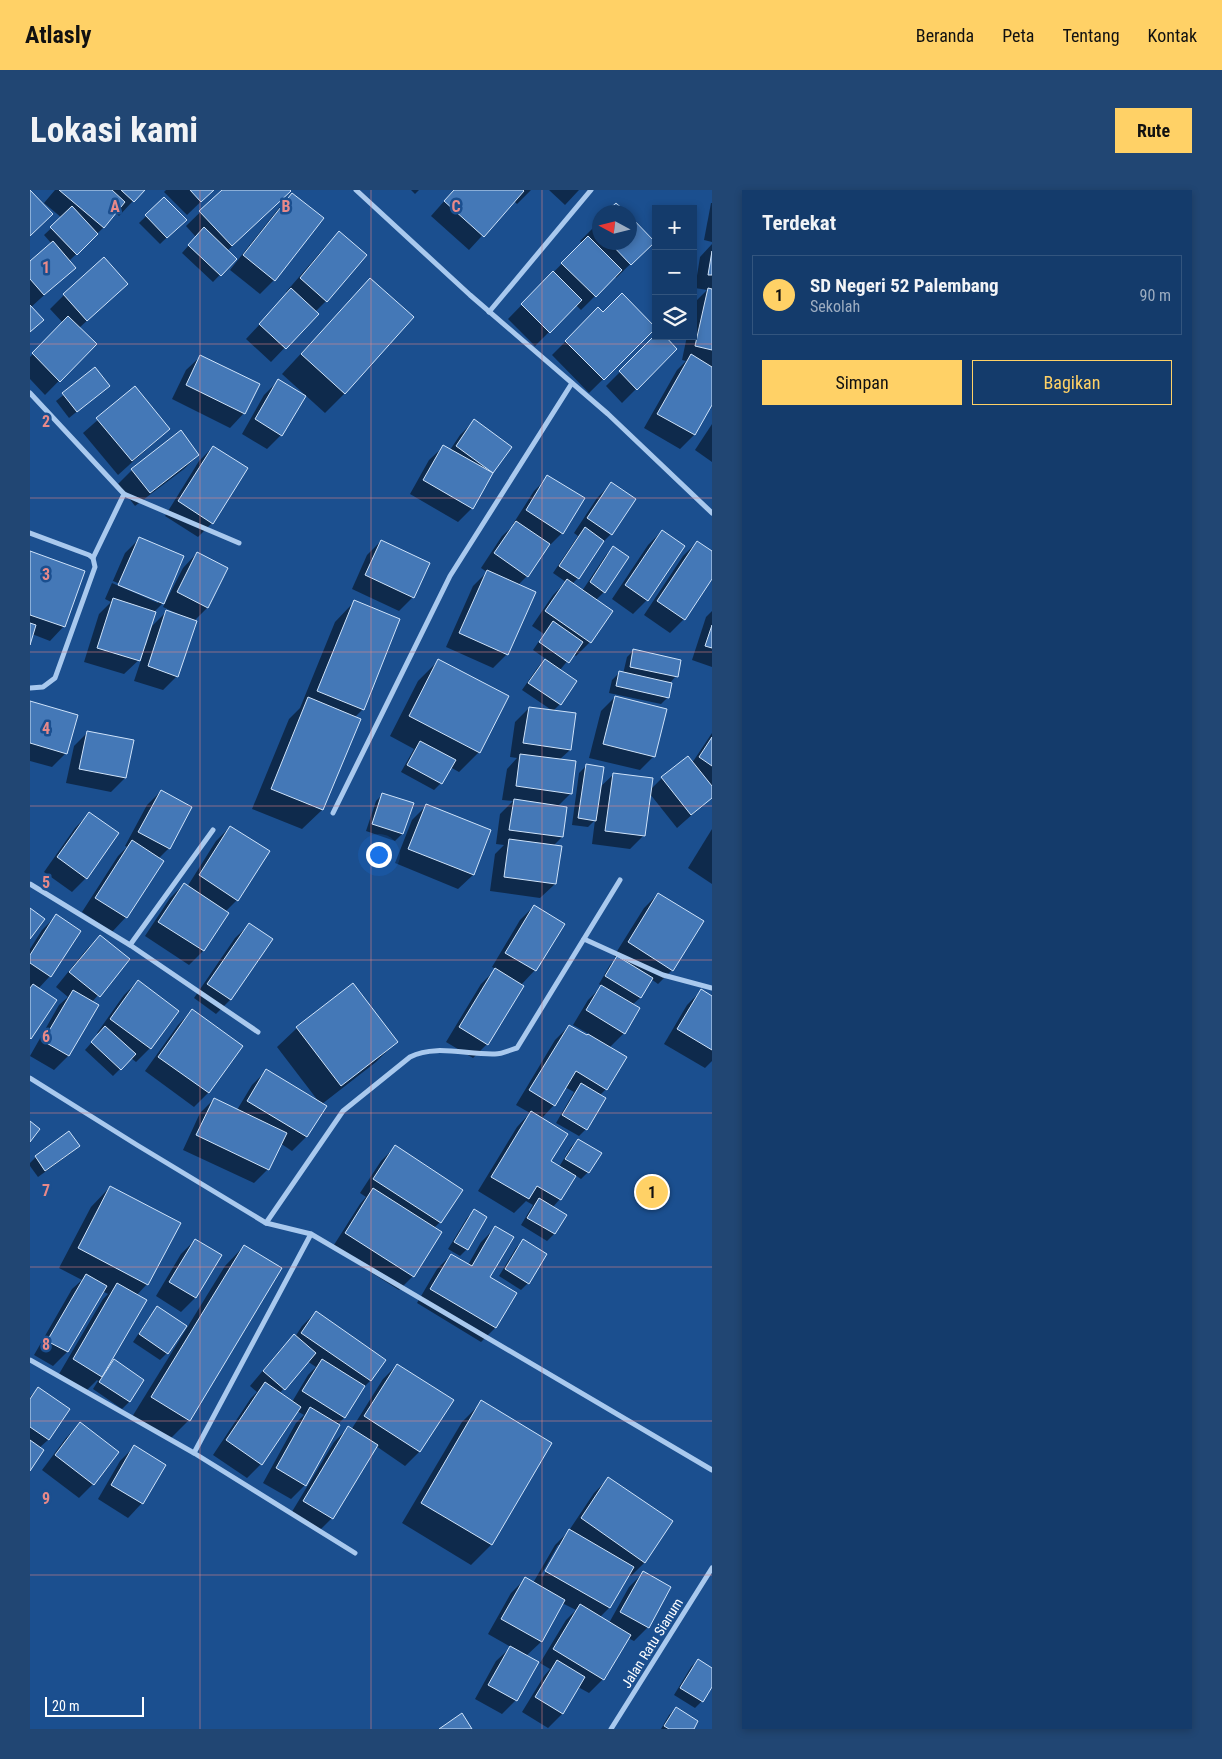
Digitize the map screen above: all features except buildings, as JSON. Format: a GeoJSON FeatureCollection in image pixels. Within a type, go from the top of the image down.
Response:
{"type":"FeatureCollection","features":[{"type":"Feature","properties":{"kind":"street"},"geometry":{"type":"LineString","coordinates":[[356,190],[489,312],[608,414],[712,514]]}},
{"type":"Feature","properties":{"kind":"street"},"geometry":{"type":"LineString","coordinates":[[489,312],[591,190]]}},
{"type":"Feature","properties":{"kind":"street"},"geometry":{"type":"LineString","coordinates":[[333,812],[450,576],[572,383]]}},
{"type":"Feature","properties":{"kind":"street"},"geometry":{"type":"LineString","coordinates":[[31,396],[124,494],[238,543]]}},
{"type":"Feature","properties":{"kind":"street"},"geometry":{"type":"LineString","coordinates":[[30,688],[44,687],[56,678],[95,572],[93,558],[124,494]]}},
{"type":"Feature","properties":{"kind":"street"},"geometry":{"type":"LineString","coordinates":[[30,533],[93,558]]}},
{"type":"Feature","properties":{"kind":"street"},"geometry":{"type":"LineString","coordinates":[[130,945],[213,830]]}},
{"type":"Feature","properties":{"kind":"street"},"geometry":{"type":"LineString","coordinates":[[266,1223],[343,1111],[410,1057],[419,1052],[495,1054],[517,1048],[620,880]]}},
{"type":"Feature","properties":{"kind":"street"},"geometry":{"type":"LineString","coordinates":[[30,884],[130,945],[258,1032]]}},
{"type":"Feature","properties":{"kind":"street"},"geometry":{"type":"LineString","coordinates":[[584,939],[663,975],[711,986]]}},
{"type":"Feature","properties":{"kind":"street"},"geometry":{"type":"LineString","coordinates":[[30,1078],[266,1223],[311,1234],[712,1470]]}},
{"type":"Feature","properties":{"kind":"street"},"geometry":{"type":"LineString","coordinates":[[194,1453],[311,1234]]}},
{"type":"Feature","properties":{"kind":"street"},"geometry":{"type":"LineString","coordinates":[[30,1360],[194,1453],[355,1553]]}},
{"type":"Feature","properties":{"kind":"street","name":"Jalan Ratu Sianum"},"geometry":{"type":"LineString","coordinates":[[611,1729],[712,1568]]}},
{"type":"Feature","properties":{"kind":"place","name":"SD Negeri 52 Palembang"},"geometry":{"type":"Point","coordinates":[652,1192]}}]}
